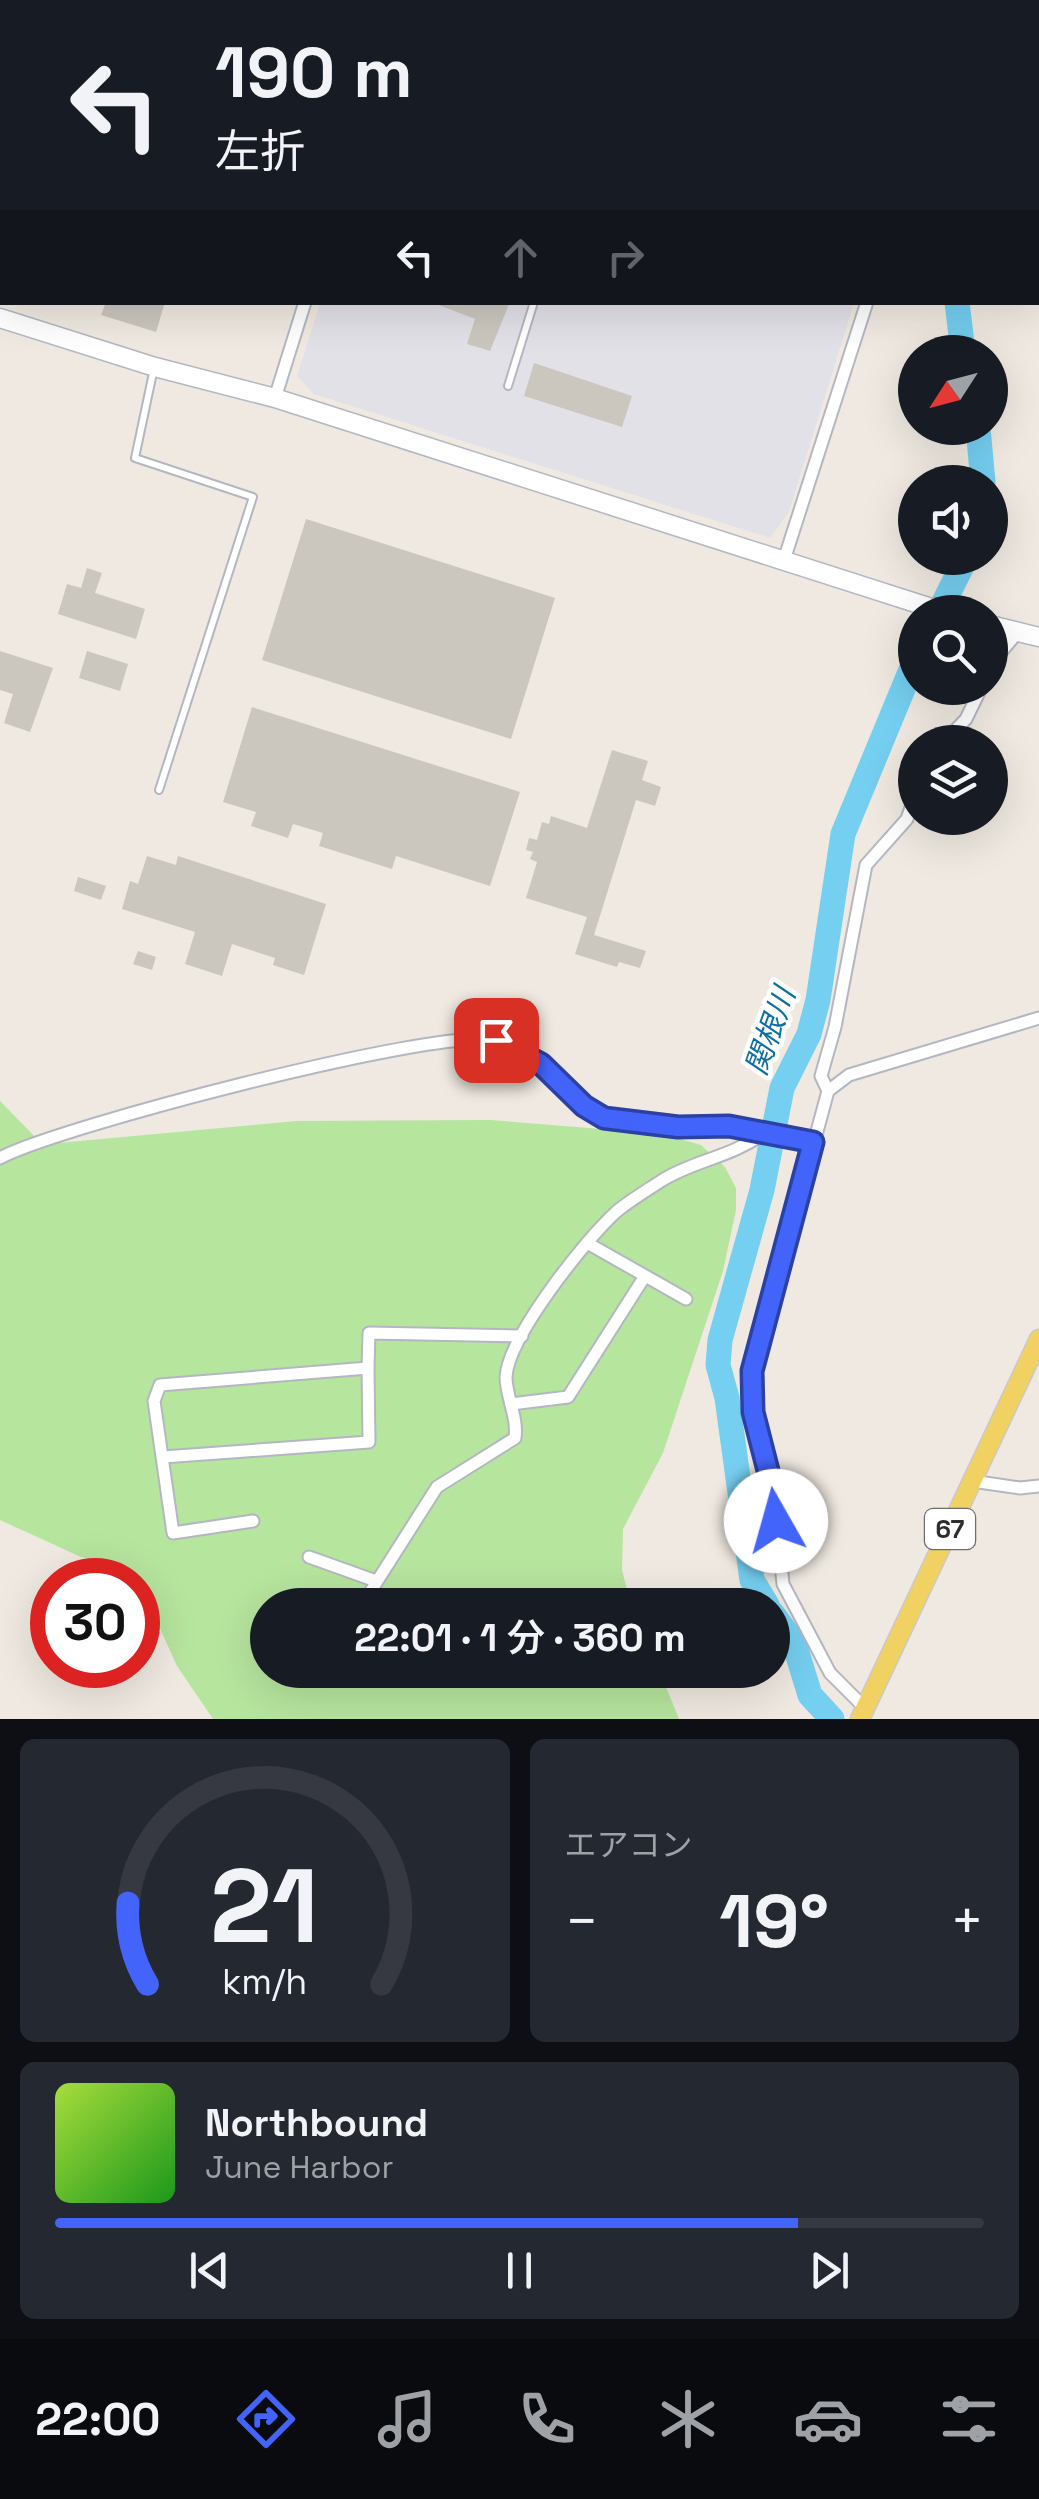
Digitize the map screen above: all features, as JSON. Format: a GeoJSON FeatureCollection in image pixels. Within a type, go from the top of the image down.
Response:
{"type":"FeatureCollection","features":[{"type":"Feature","properties":{"kind":"main road","name":"67"},"geometry":{"type":"LineString","coordinates":[[863,1714],[1039,1339]]}},
{"type":"Feature","properties":{"kind":"street"},"geometry":{"type":"LineString","coordinates":[[275,398],[304,305]]}},
{"type":"Feature","properties":{"kind":"street"},"geometry":{"type":"LineString","coordinates":[[784,560],[866,305]]}},
{"type":"Feature","properties":{"kind":"street"},"geometry":{"type":"LineString","coordinates":[[0,318],[154,367],[275,398],[898,597]]}},
{"type":"Feature","properties":{"kind":"street"},"geometry":{"type":"LineString","coordinates":[[1008,628],[1033,633]]}},
{"type":"Feature","properties":{"kind":"street"},"geometry":{"type":"LineString","coordinates":[[1008,652],[1033,633]]}},
{"type":"Feature","properties":{"kind":"street"},"geometry":{"type":"LineString","coordinates":[[828,1090],[821,1076],[835,1027],[857,893],[866,864],[898,828]]}},
{"type":"Feature","properties":{"kind":"street"},"geometry":{"type":"LineString","coordinates":[[863,1714],[830,1672],[783,1584],[774,1494],[751,1396],[752,1371],[828,1090],[849,1075],[1039,1018]]}},
{"type":"Feature","properties":{"kind":"street"},"geometry":{"type":"LineString","coordinates":[[0,1158],[45,1140],[178,1103],[409,1047],[473,1037],[516,1048],[604,1118],[764,1133],[813,1142]]}},
{"type":"Feature","properties":{"kind":"street"},"geometry":{"type":"LineString","coordinates":[[372,1588],[436,1487],[516,1438],[506,1378],[522,1336],[616,1212],[665,1178],[732,1155],[764,1133]]}},
{"type":"Feature","properties":{"kind":"street"},"geometry":{"type":"LineString","coordinates":[[589,1244],[686,1299]]}},
{"type":"Feature","properties":{"kind":"street"},"geometry":{"type":"LineString","coordinates":[[511,1404],[568,1397],[645,1276]]}},
{"type":"Feature","properties":{"kind":"street"},"geometry":{"type":"LineString","coordinates":[[162,1457],[369,1442],[370,1334],[522,1336]]}},
{"type":"Feature","properties":{"kind":"street"},"geometry":{"type":"LineString","coordinates":[[254,1521],[173,1533],[154,1400],[160,1384],[368,1368]]}},
{"type":"Feature","properties":{"kind":"street"},"geometry":{"type":"LineString","coordinates":[[972,1481],[1020,1488],[1039,1486]]}},
{"type":"Feature","properties":{"kind":"street"},"geometry":{"type":"LineString","coordinates":[[308,1557],[376,1581]]}},
{"type":"Feature","properties":{"kind":"lane"},"geometry":{"type":"LineString","coordinates":[[508,386],[533,305]]}},
{"type":"Feature","properties":{"kind":"lane"},"geometry":{"type":"LineString","coordinates":[[154,367],[135,458],[253,497],[159,790]]}},
{"type":"Feature","properties":{"kind":"shaded area"},"geometry":{"type":"Polygon","coordinates":[[[319,305],[853,305],[789,512],[770,538],[314,394],[297,376],[319,305]]]}},
{"type":"Feature","properties":{"kind":"green space"},"geometry":{"type":"Polygon","coordinates":[[[0,1101],[37,1139],[58,1143],[296,1121],[490,1120],[663,1134],[701,1145],[725,1167],[736,1188],[736,1210],[723,1271],[663,1453],[623,1529],[622,1570],[627,1588],[250,1588],[250,1688],[666,1688],[679,1719],[213,1719],[177,1666],[160,1629],[160,1558],[84,1558],[0,1520],[0,1101]]]}},
{"type":"Feature","properties":{"kind":"building"},"geometry":{"type":"Polygon","coordinates":[[[105,305],[164,305],[156,332],[101,315],[105,305]]]}},
{"type":"Feature","properties":{"kind":"building"},"geometry":{"type":"Polygon","coordinates":[[[439,305],[509,305],[490,351],[467,344],[475,319],[439,305]]]}},
{"type":"Feature","properties":{"kind":"building"},"geometry":{"type":"Polygon","coordinates":[[[534,363],[632,396],[622,427],[524,396],[534,363]]]}},
{"type":"Feature","properties":{"kind":"building"},"geometry":{"type":"Polygon","coordinates":[[[306,519],[555,598],[511,739],[262,660],[306,519]]]}},
{"type":"Feature","properties":{"kind":"building"},"geometry":{"type":"Polygon","coordinates":[[[87,568],[102,573],[95,593],[145,609],[136,639],[58,614],[67,584],[81,588],[87,568]]]}},
{"type":"Feature","properties":{"kind":"building"},"geometry":{"type":"Polygon","coordinates":[[[0,651],[53,668],[30,732],[4,723],[13,694],[0,690],[0,651]]]}},
{"type":"Feature","properties":{"kind":"building"},"geometry":{"type":"Polygon","coordinates":[[[87,651],[128,664],[120,691],[79,678],[87,651]]]}},
{"type":"Feature","properties":{"kind":"building"},"geometry":{"type":"Polygon","coordinates":[[[252,707],[520,792],[490,886],[396,856],[392,869],[319,846],[323,833],[293,824],[288,838],[251,826],[256,812],[223,802],[252,707]]]}},
{"type":"Feature","properties":{"kind":"building"},"geometry":{"type":"Polygon","coordinates":[[[612,750],[648,761],[642,780],[661,787],[655,806],[636,800],[594,935],[646,951],[640,968],[619,962],[617,967],[575,954],[587,917],[526,898],[537,862],[530,859],[533,852],[526,850],[529,838],[537,840],[542,822],[549,824],[551,816],[587,828],[612,750]]]}},
{"type":"Feature","properties":{"kind":"building"},"geometry":{"type":"Polygon","coordinates":[[[147,856],[176,865],[178,856],[326,904],[304,975],[273,965],[275,958],[232,944],[222,976],[185,964],[195,932],[122,909],[130,881],[138,884],[147,856]]]}},
{"type":"Feature","properties":{"kind":"building"},"geometry":{"type":"Polygon","coordinates":[[[78,877],[106,886],[101,900],[74,891],[78,877]]]}},
{"type":"Feature","properties":{"kind":"building"},"geometry":{"type":"Polygon","coordinates":[[[138,951],[156,957],[152,970],[133,964],[138,951]]]}},
{"type":"Feature","properties":{"kind":"waterway","name":"関根川"},"geometry":{"type":"LineString","coordinates":[[957,305],[961,335]]}},
{"type":"Feature","properties":{"kind":"waterway","name":"関根川"},"geometry":{"type":"LineString","coordinates":[[980,445],[981,465]]}},
{"type":"Feature","properties":{"kind":"waterway","name":"関根川"},"geometry":{"type":"LineString","coordinates":[[948,595],[958,575]]}},
{"type":"Feature","properties":{"kind":"waterway","name":"関根川"},"geometry":{"type":"LineString","coordinates":[[757,1588],[752,1580],[727,1398],[718,1365],[720,1340],[762,1190],[782,1088],[809,1034],[818,1000],[843,834],[898,701]]}},
{"type":"Feature","properties":{"kind":"waterway","name":"関根川"},"geometry":{"type":"LineString","coordinates":[[790,1638],[810,1695],[832,1719]]}},
{"type":"Feature","properties":{"kind":"route"},"geometry":{"type":"LineString","coordinates":[[496,1040],[541,1064],[584,1106],[604,1118],[678,1127],[729,1126],[813,1142],[752,1371],[753,1412],[770,1474],[776,1521]]}}]}
